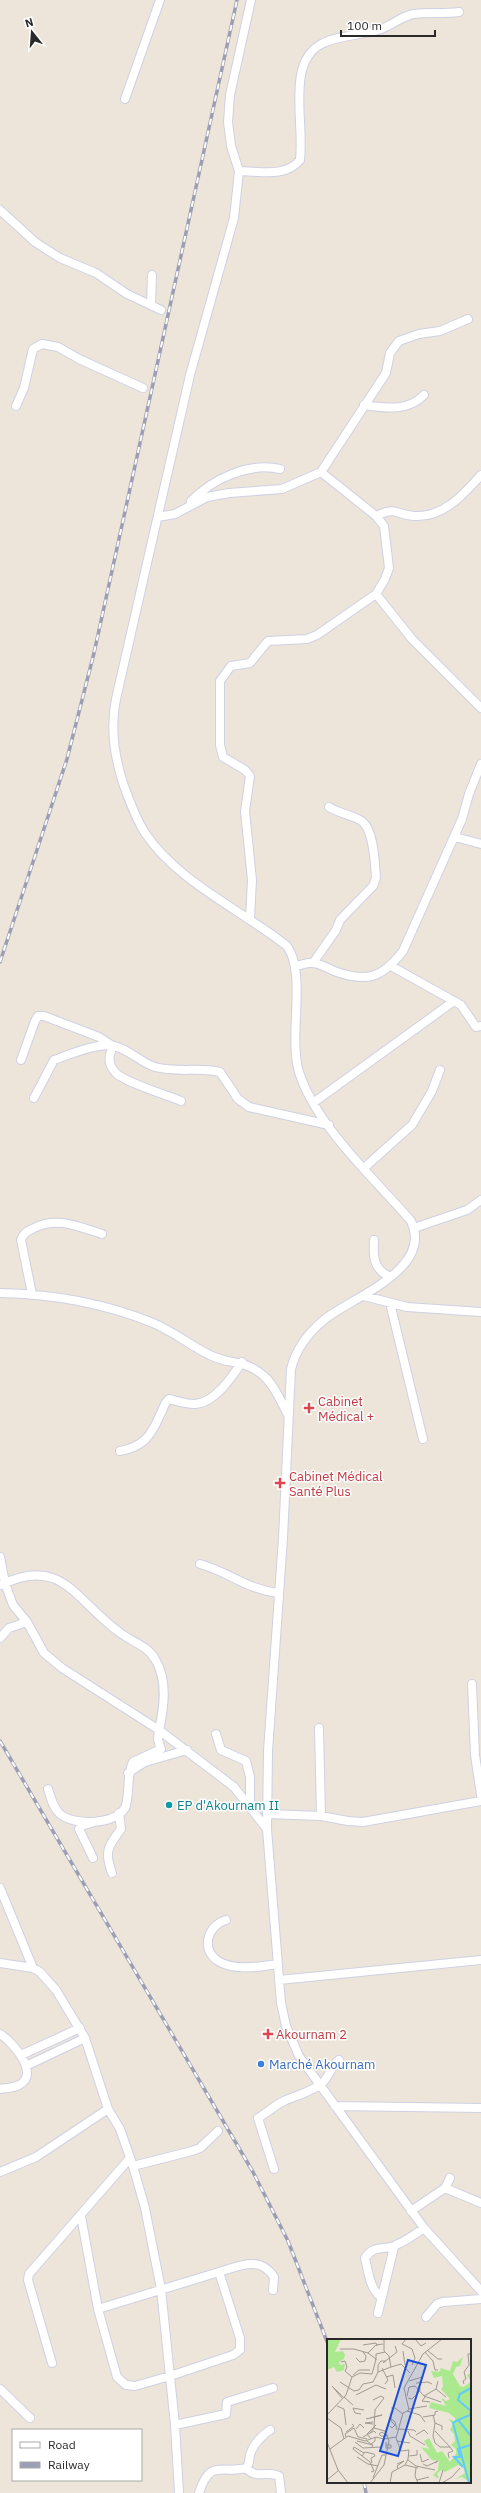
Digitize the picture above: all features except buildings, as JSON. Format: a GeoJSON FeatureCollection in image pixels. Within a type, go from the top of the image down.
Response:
{"type":"FeatureCollection","features":[{"type":"Feature","properties":{"kind":"street"},"geometry":{"type":"LineString","coordinates":[[125,99],[160,0]]}},
{"type":"Feature","properties":{"kind":"street"},"geometry":{"type":"LineString","coordinates":[[251,0],[234,71],[228,122],[231,146],[239,171],[228,246],[190,374],[114,709],[114,746],[129,801],[149,838],[178,870],[250,918],[287,946],[296,966],[294,1024],[298,1064],[305,1088],[313,1103],[329,1125],[364,1168],[411,1221],[414,1228],[416,1244],[414,1250],[401,1267],[377,1288],[324,1320],[297,1351],[291,1369],[283,1538],[268,1751],[267,1829],[281,2003],[291,2040],[299,2056],[411,2211],[424,2228],[481,2291]]}},
{"type":"Feature","properties":{"kind":"street"},"geometry":{"type":"LineString","coordinates":[[239,171],[282,172],[295,166],[300,160],[300,75],[306,59],[314,48],[332,39],[357,36],[382,29],[410,15],[459,12]]}},
{"type":"Feature","properties":{"kind":"street"},"geometry":{"type":"LineString","coordinates":[[0,210],[35,242],[60,258],[96,272],[127,294],[161,310]]}},
{"type":"Feature","properties":{"kind":"street"},"geometry":{"type":"LineString","coordinates":[[151,304],[152,275]]}},
{"type":"Feature","properties":{"kind":"street"},"geometry":{"type":"LineString","coordinates":[[158,517],[175,514],[200,499],[229,493],[282,490],[321,472],[352,427],[364,405],[386,373],[390,353],[399,341],[419,334],[440,332],[468,319]]}},
{"type":"Feature","properties":{"kind":"street"},"geometry":{"type":"LineString","coordinates":[[16,406],[24,388],[33,349],[42,344],[58,347],[79,360],[143,388]]}},
{"type":"Feature","properties":{"kind":"street"},"geometry":{"type":"LineString","coordinates":[[364,405],[395,408],[414,403],[424,395]]}},
{"type":"Feature","properties":{"kind":"street"},"geometry":{"type":"LineString","coordinates":[[185,508],[199,493],[236,473],[265,467],[280,469]]}},
{"type":"Feature","properties":{"kind":"street"},"geometry":{"type":"LineString","coordinates":[[250,918],[252,880],[245,811],[251,779],[245,770],[223,757],[220,739],[220,681],[231,666],[252,661],[268,642],[307,639],[317,635],[376,594],[385,579],[389,560],[386,531],[376,516],[321,472]]}},
{"type":"Feature","properties":{"kind":"street"},"geometry":{"type":"LineString","coordinates":[[376,516],[396,510],[416,516],[438,512],[455,501],[481,475]]}},
{"type":"Feature","properties":{"kind":"street"},"geometry":{"type":"LineString","coordinates":[[376,594],[412,639],[481,708]]}},
{"type":"Feature","properties":{"kind":"street"},"geometry":{"type":"LineString","coordinates":[[296,966],[313,963],[345,975],[365,977],[376,976],[391,966],[403,951],[455,836],[481,764]]}},
{"type":"Feature","properties":{"kind":"street"},"geometry":{"type":"LineString","coordinates":[[469,794],[481,780]]}},
{"type":"Feature","properties":{"kind":"street"},"geometry":{"type":"LineString","coordinates":[[313,963],[336,930],[340,920],[374,886],[376,878],[368,828],[360,820],[339,813],[329,807]]}},
{"type":"Feature","properties":{"kind":"street"},"geometry":{"type":"LineString","coordinates":[[455,836],[481,844]]}},
{"type":"Feature","properties":{"kind":"street"},"geometry":{"type":"LineString","coordinates":[[391,966],[461,1005],[476,1027],[481,1026]]}},
{"type":"Feature","properties":{"kind":"street"},"geometry":{"type":"LineString","coordinates":[[313,1103],[454,1001]]}},
{"type":"Feature","properties":{"kind":"street"},"geometry":{"type":"LineString","coordinates":[[21,1060],[38,1016],[44,1016],[99,1037],[113,1046],[155,1067],[180,1071],[207,1069],[220,1072],[238,1099],[249,1107],[329,1125]]}},
{"type":"Feature","properties":{"kind":"street"},"geometry":{"type":"LineString","coordinates":[[34,1098],[54,1060],[96,1047],[113,1046]]}},
{"type":"Feature","properties":{"kind":"street"},"geometry":{"type":"LineString","coordinates":[[113,1046],[109,1056],[110,1062],[120,1077],[181,1101]]}},
{"type":"Feature","properties":{"kind":"street"},"geometry":{"type":"LineString","coordinates":[[364,1168],[412,1125],[432,1091],[440,1070]]}},
{"type":"Feature","properties":{"kind":"street"},"geometry":{"type":"LineString","coordinates":[[414,1228],[467,1210],[481,1200]]}},
{"type":"Feature","properties":{"kind":"street"},"geometry":{"type":"LineString","coordinates":[[32,1294],[21,1240],[26,1232],[50,1222],[65,1222],[102,1234]]}},
{"type":"Feature","properties":{"kind":"street"},"geometry":{"type":"LineString","coordinates":[[374,1240],[373,1258],[377,1267],[390,1276]]}},
{"type":"Feature","properties":{"kind":"street"},"geometry":{"type":"LineString","coordinates":[[0,1293],[32,1294],[78,1300],[127,1314],[155,1324],[213,1356],[242,1362],[264,1376],[274,1387],[288,1415]]}},
{"type":"Feature","properties":{"kind":"street"},"geometry":{"type":"LineString","coordinates":[[364,1296],[390,1303],[430,1310],[481,1312]]}},
{"type":"Feature","properties":{"kind":"street"},"geometry":{"type":"LineString","coordinates":[[390,1303],[423,1439]]}},
{"type":"Feature","properties":{"kind":"street"},"geometry":{"type":"LineString","coordinates":[[120,1451],[132,1449],[144,1443],[151,1434],[167,1400],[169,1399],[189,1404],[202,1403],[229,1381],[242,1362]]}},
{"type":"Feature","properties":{"kind":"street"},"geometry":{"type":"LineString","coordinates":[[0,1557],[2,1584],[13,1605],[27,1622],[44,1653],[57,1664],[159,1730],[234,1787],[250,1805],[267,1829]]}},
{"type":"Feature","properties":{"kind":"street"},"geometry":{"type":"LineString","coordinates":[[200,1564],[222,1572],[253,1589],[278,1594]]}},
{"type":"Feature","properties":{"kind":"street"},"geometry":{"type":"LineString","coordinates":[[2,1584],[32,1575],[41,1575],[62,1581],[73,1589],[102,1619],[151,1654],[160,1670],[163,1692],[163,1710],[158,1740],[161,1749],[132,1762],[128,1773],[126,1805],[119,1814],[102,1822],[83,1825],[79,1829],[93,1858]]}},
{"type":"Feature","properties":{"kind":"street"},"geometry":{"type":"LineString","coordinates":[[0,1638],[9,1628],[27,1622]]}},
{"type":"Feature","properties":{"kind":"street"},"geometry":{"type":"LineString","coordinates":[[472,1684],[475,1755],[481,1795]]}},
{"type":"Feature","properties":{"kind":"street"},"geometry":{"type":"LineString","coordinates":[[319,1728],[321,1816]]}},
{"type":"Feature","properties":{"kind":"street"},"geometry":{"type":"LineString","coordinates":[[216,1734],[221,1750],[246,1761],[250,1778],[250,1805]]}},
{"type":"Feature","properties":{"kind":"street"},"geometry":{"type":"LineString","coordinates":[[128,1773],[145,1762],[187,1750]]}},
{"type":"Feature","properties":{"kind":"street"},"geometry":{"type":"LineString","coordinates":[[48,1789],[54,1808],[60,1814],[66,1818],[92,1823]]}},
{"type":"Feature","properties":{"kind":"street"},"geometry":{"type":"LineString","coordinates":[[268,1814],[321,1816],[363,1822],[481,1801]]}},
{"type":"Feature","properties":{"kind":"street"},"geometry":{"type":"LineString","coordinates":[[112,1873],[107,1856],[108,1850],[121,1829],[119,1814]]}},
{"type":"Feature","properties":{"kind":"street"},"geometry":{"type":"LineString","coordinates":[[0,1888],[33,1968]]}},
{"type":"Feature","properties":{"kind":"street"},"geometry":{"type":"LineString","coordinates":[[226,1920],[212,1928],[208,1938],[209,1952],[218,1961],[228,1965],[248,1967],[277,1964]]}},
{"type":"Feature","properties":{"kind":"street"},"geometry":{"type":"LineString","coordinates":[[279,1980],[481,1960]]}},
{"type":"Feature","properties":{"kind":"street"},"geometry":{"type":"LineString","coordinates":[[0,1963],[33,1968],[40,1972],[56,1990],[85,2038],[108,2109],[120,2129],[132,2162],[145,2208],[160,2289],[175,2425],[179,2493]]}},
{"type":"Feature","properties":{"kind":"street"},"geometry":{"type":"LineString","coordinates":[[22,2055],[80,2028]]}},
{"type":"Feature","properties":{"kind":"street"},"geometry":{"type":"LineString","coordinates":[[0,2034],[15,2046],[22,2055],[26,2066],[25,2077],[19,2085],[0,2089]]}},
{"type":"Feature","properties":{"kind":"street"},"geometry":{"type":"LineString","coordinates":[[26,2066],[85,2038]]}},
{"type":"Feature","properties":{"kind":"street"},"geometry":{"type":"LineString","coordinates":[[274,2169],[258,2118],[284,2101],[303,2095],[320,2084],[328,2078],[332,2068],[339,2060]]}},
{"type":"Feature","properties":{"kind":"street"},"geometry":{"type":"LineString","coordinates":[[335,2106],[481,2108]]}},
{"type":"Feature","properties":{"kind":"street"},"geometry":{"type":"LineString","coordinates":[[0,2172],[49,2150],[108,2109]]}},
{"type":"Feature","properties":{"kind":"street"},"geometry":{"type":"LineString","coordinates":[[52,2363],[28,2280],[29,2274],[132,2162],[192,2151],[200,2148],[218,2131]]}},
{"type":"Feature","properties":{"kind":"street"},"geometry":{"type":"LineString","coordinates":[[411,2211],[445,2188],[450,2178]]}},
{"type":"Feature","properties":{"kind":"street"},"geometry":{"type":"LineString","coordinates":[[445,2188],[481,2203]]}},
{"type":"Feature","properties":{"kind":"street"},"geometry":{"type":"LineString","coordinates":[[81,2216],[98,2309],[116,2377],[126,2385],[134,2386],[170,2376],[233,2355],[240,2350],[240,2338],[219,2272]]}},
{"type":"Feature","properties":{"kind":"street"},"geometry":{"type":"LineString","coordinates":[[381,2297],[375,2291],[365,2258],[371,2250],[394,2246],[424,2228]]}},
{"type":"Feature","properties":{"kind":"street"},"geometry":{"type":"LineString","coordinates":[[378,2313],[394,2246]]}},
{"type":"Feature","properties":{"kind":"street"},"geometry":{"type":"LineString","coordinates":[[98,2309],[244,2264],[258,2264],[267,2269],[274,2277],[273,2290]]}},
{"type":"Feature","properties":{"kind":"street"},"geometry":{"type":"LineString","coordinates":[[426,2318],[437,2304],[481,2298]]}},
{"type":"Feature","properties":{"kind":"street"},"geometry":{"type":"LineString","coordinates":[[175,2425],[226,2414],[227,2402],[273,2388]]}},
{"type":"Feature","properties":{"kind":"street"},"geometry":{"type":"LineString","coordinates":[[0,2389],[30,2418]]}},
{"type":"Feature","properties":{"kind":"street"},"geometry":{"type":"LineString","coordinates":[[246,2468],[249,2465],[251,2451],[264,2434],[270,2430]]}},
{"type":"Feature","properties":{"kind":"street"},"geometry":{"type":"LineString","coordinates":[[199,2493],[204,2478],[212,2470],[246,2468],[251,2473],[259,2476],[279,2476],[281,2493]]}},
{"type":"Feature","properties":{"kind":"railway"},"geometry":{"type":"LineString","coordinates":[[0,962],[67,759],[94,653],[237,0]]}},
{"type":"Feature","properties":{"kind":"railway"},"geometry":{"type":"LineString","coordinates":[[0,1741],[253,2172],[288,2241],[327,2341]]}},
{"type":"Feature","properties":{"kind":"railway"},"geometry":{"type":"LineString","coordinates":[[364,2483],[366,2493]]}},
{"type":"Feature","properties":{"kind":"place","name":"Cabinet Médical +"},"geometry":{"type":"Point","coordinates":[309,1408]}},
{"type":"Feature","properties":{"kind":"place","name":"Cabinet Médical Santé Plus"},"geometry":{"type":"Point","coordinates":[280,1483]}},
{"type":"Feature","properties":{"kind":"place","name":"EP d'Akournam II"},"geometry":{"type":"Point","coordinates":[169,1805]}},
{"type":"Feature","properties":{"kind":"place","name":"Akournam 2"},"geometry":{"type":"Point","coordinates":[268,2034]}},
{"type":"Feature","properties":{"kind":"place","name":"Marché Akournam"},"geometry":{"type":"Point","coordinates":[261,2064]}}]}
